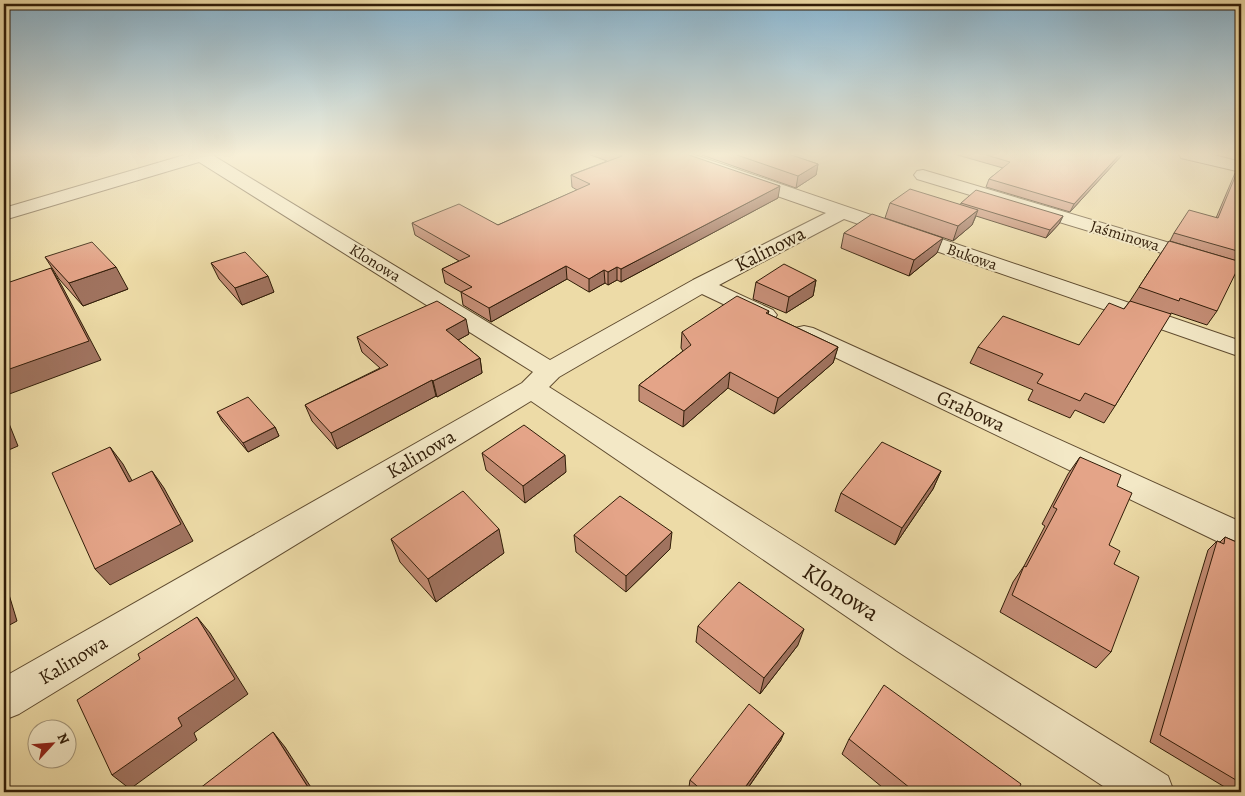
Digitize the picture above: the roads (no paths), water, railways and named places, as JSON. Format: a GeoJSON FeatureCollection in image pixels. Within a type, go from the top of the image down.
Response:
{"type":"FeatureCollection","features":[{"type":"Feature","properties":{"kind":"street"},"geometry":{"type":"LineString","coordinates":[[4,214],[81,191]]}},
{"type":"Feature","properties":{"kind":"street","name":"Klonowa"},"geometry":{"type":"LineString","coordinates":[[258,191],[541,380],[912,638],[1152,792]]}},
{"type":"Feature","properties":{"kind":"street","name":"Bukowa"},"geometry":{"type":"LineString","coordinates":[[779,191],[1241,349]]}},
{"type":"Feature","properties":{"kind":"street","name":"Jaśminowa"},"geometry":{"type":"LineString","coordinates":[[980,191],[1241,270]]}},
{"type":"Feature","properties":{"kind":"street","name":"Kalinowa"},"geometry":{"type":"LineString","coordinates":[[4,700],[701,285],[841,213]]}},
{"type":"Feature","properties":{"kind":"street","name":"Grabowa"},"geometry":{"type":"LineString","coordinates":[[701,285],[1241,537]]}}]}
